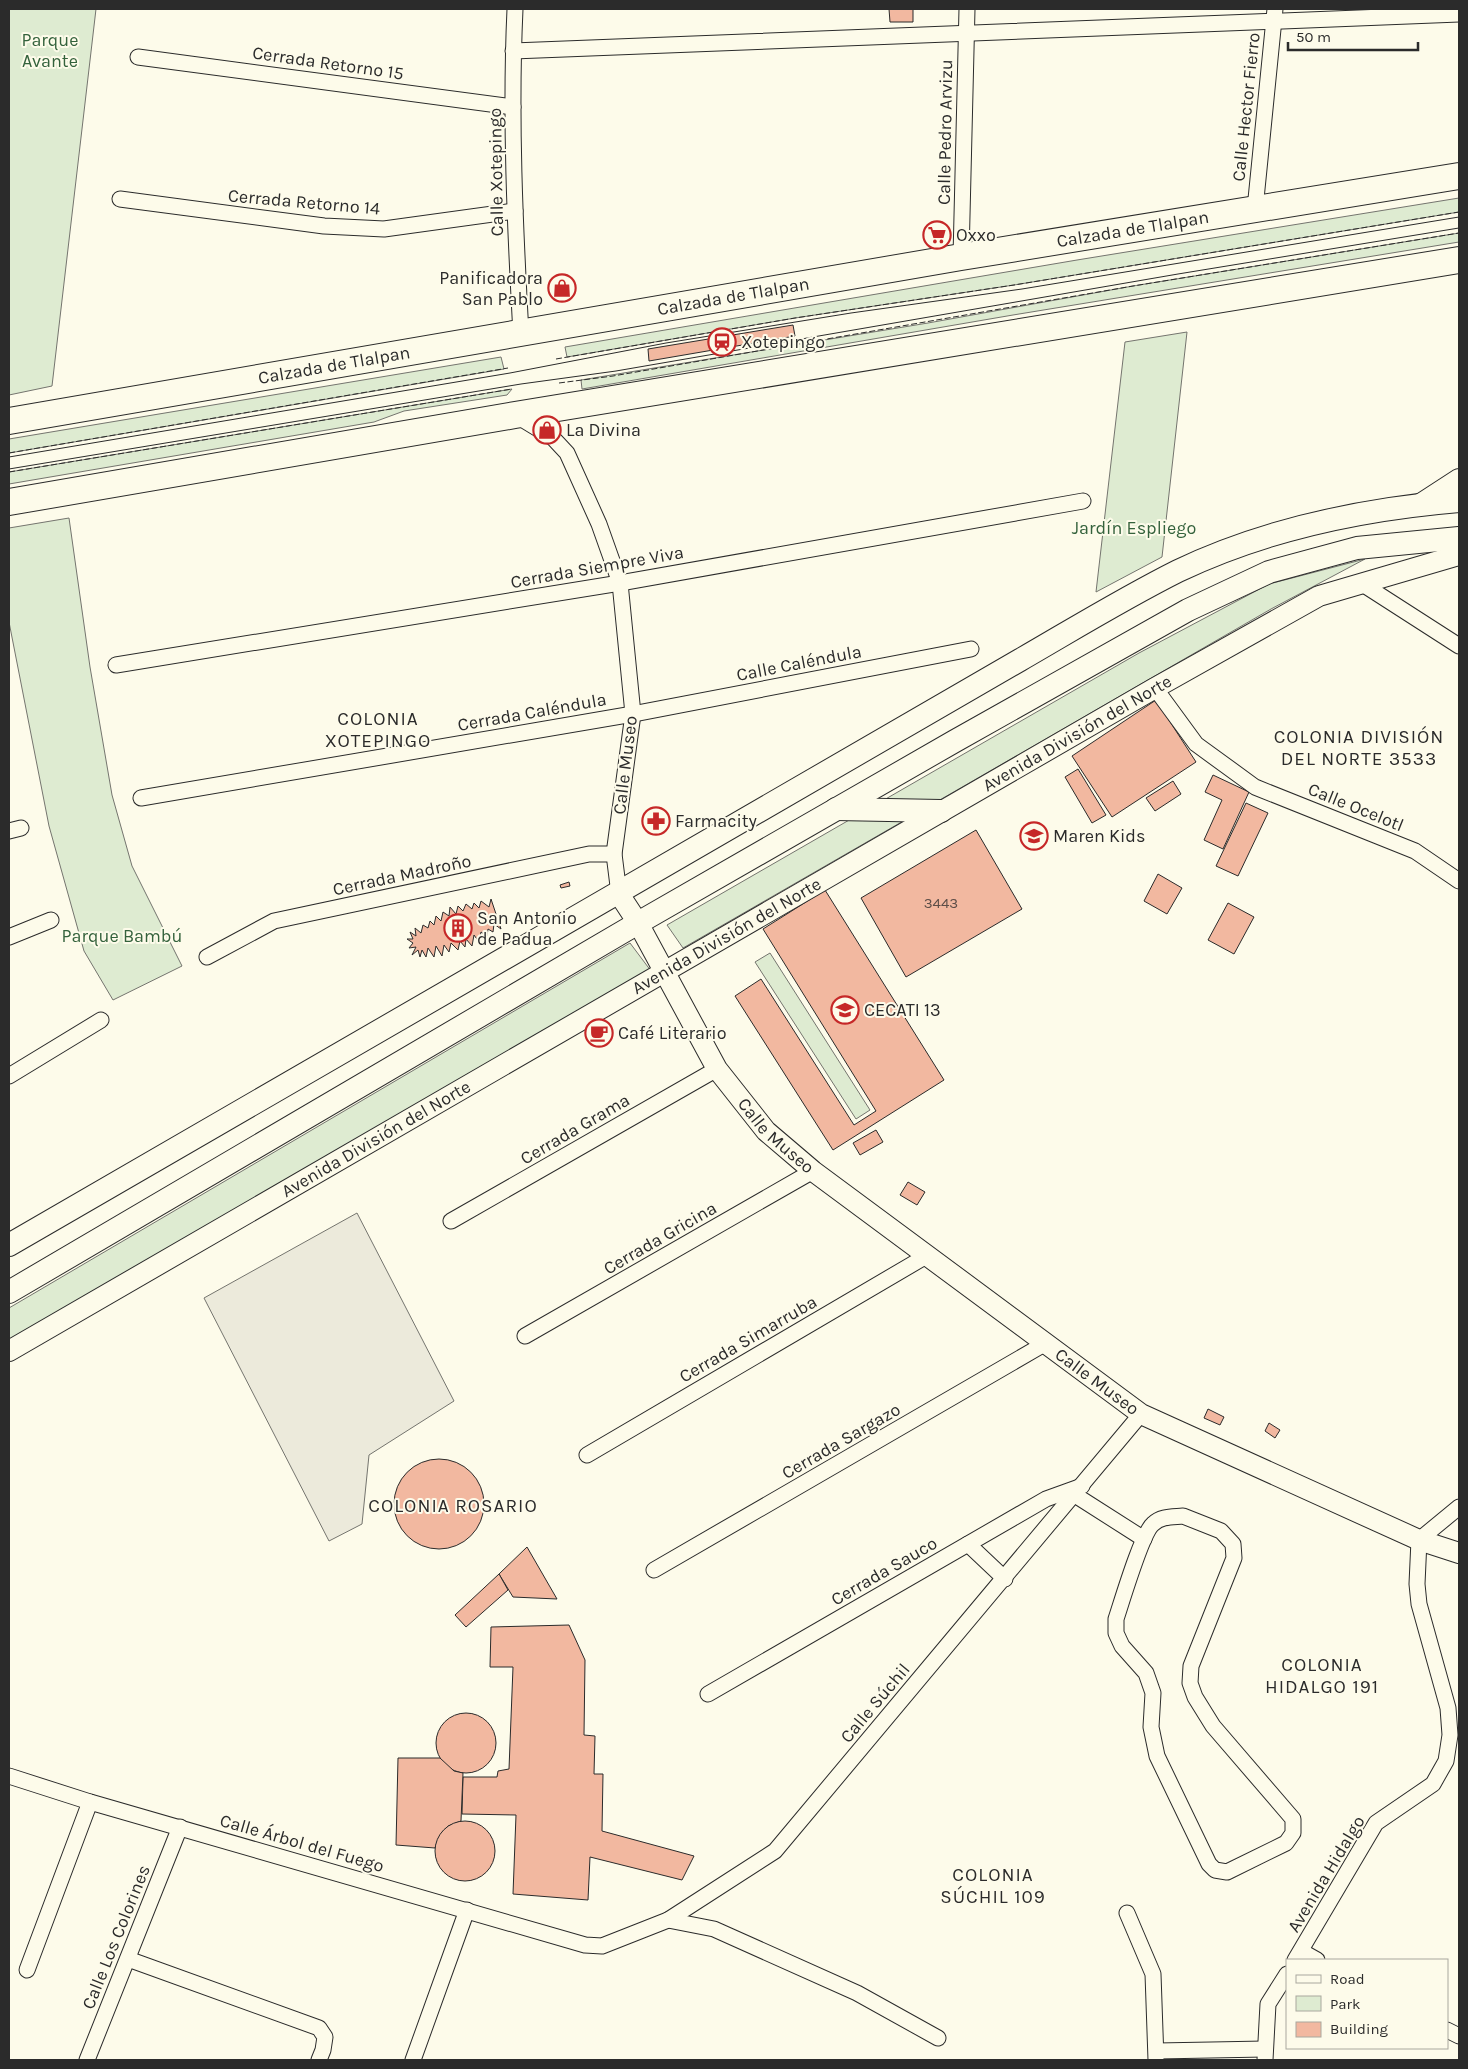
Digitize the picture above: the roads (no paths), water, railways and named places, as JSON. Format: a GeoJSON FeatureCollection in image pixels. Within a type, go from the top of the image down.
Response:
{"type":"FeatureCollection","features":[{"type":"Feature","properties":{"kind":"highway","name":"Calzada de Tlalpan"},"geometry":{"type":"LineString","coordinates":[[9,420],[521,334],[961,257],[1459,176]]}},
{"type":"Feature","properties":{"kind":"highway"},"geometry":{"type":"LineString","coordinates":[[9,502],[515,415],[1459,260]]}},
{"type":"Feature","properties":{"kind":"main road"},"geometry":{"type":"LineString","coordinates":[[9,1245],[619,894],[1020,660],[1180,570],[1301,526],[1360,513],[1418,504],[1459,501]]}},
{"type":"Feature","properties":{"kind":"main road"},"geometry":{"type":"LineString","coordinates":[[9,1292],[835,809],[1188,610],[1269,572],[1358,548],[1459,538]]}},
{"type":"Feature","properties":{"kind":"main road"},"geometry":{"type":"LineString","coordinates":[[835,809],[941,812]]}},
{"type":"Feature","properties":{"kind":"street","name":"Calle Xotepingo"},"geometry":{"type":"LineString","coordinates":[[515,9],[513,51],[515,211],[521,334]]}},
{"type":"Feature","properties":{"kind":"street","name":"Calle Pedro Arvizu"},"geometry":{"type":"LineString","coordinates":[[961,257],[967,9]]}},
{"type":"Feature","properties":{"kind":"street"},"geometry":{"type":"LineString","coordinates":[[513,51],[966,33],[1274,15],[1459,14]]}},
{"type":"Feature","properties":{"kind":"street","name":"Calle Hector Fierro"},"geometry":{"type":"LineString","coordinates":[[1255,209],[1274,15]]}},
{"type":"Feature","properties":{"kind":"street","name":"Cerrada Retorno 15"},"geometry":{"type":"LineString","coordinates":[[138,57],[514,108]]}},
{"type":"Feature","properties":{"kind":"street","name":"Cerrada Retorno 14"},"geometry":{"type":"LineString","coordinates":[[120,199],[324,226],[384,229],[515,211]]}},
{"type":"Feature","properties":{"kind":"street","name":"Calle Museo"},"geometry":{"type":"LineString","coordinates":[[515,415],[553,438],[566,452],[599,524],[620,583],[633,714],[614,854],[619,894],[638,923],[718,1069],[766,1131],[813,1171],[1141,1414],[1419,1540],[1459,1553]]}},
{"type":"Feature","properties":{"kind":"street"},"geometry":{"type":"LineString","coordinates":[[1418,504],[1459,480]]}},
{"type":"Feature","properties":{"kind":"street","name":"Cerrada Siempre Viva"},"geometry":{"type":"LineString","coordinates":[[116,665],[620,583],[1083,501]]}},
{"type":"Feature","properties":{"kind":"street","name":"Avenida División del Norte"},"geometry":{"type":"LineString","coordinates":[[9,1351],[1155,688],[1318,596],[1459,555]]}},
{"type":"Feature","properties":{"kind":"street"},"geometry":{"type":"LineString","coordinates":[[1361,583],[1459,646]]}},
{"type":"Feature","properties":{"kind":"street","name":"Calle Caléndula"},"geometry":{"type":"LineString","coordinates":[[633,714],[971,649]]}},
{"type":"Feature","properties":{"kind":"street","name":"Calle Ocelotl"},"geometry":{"type":"LineString","coordinates":[[1155,688],[1196,744],[1255,787],[1415,851],[1459,881]]}},
{"type":"Feature","properties":{"kind":"street","name":"Cerrada Caléndula"},"geometry":{"type":"LineString","coordinates":[[141,798],[633,714]]}},
{"type":"Feature","properties":{"kind":"street","name":"Cerrada Madroño"},"geometry":{"type":"LineString","coordinates":[[207,957],[274,921],[589,854],[614,854]]}},
{"type":"Feature","properties":{"kind":"street"},"geometry":{"type":"LineString","coordinates":[[9,937],[51,920]]}},
{"type":"Feature","properties":{"kind":"street"},"geometry":{"type":"LineString","coordinates":[[9,1076],[101,1020]]}},
{"type":"Feature","properties":{"kind":"street","name":"Cerrada Grama"},"geometry":{"type":"LineString","coordinates":[[451,1221],[718,1069]]}},
{"type":"Feature","properties":{"kind":"street","name":"Cerrada Gricina"},"geometry":{"type":"LineString","coordinates":[[525,1336],[813,1171]]}},
{"type":"Feature","properties":{"kind":"street","name":"Cerrada Simarruba"},"geometry":{"type":"LineString","coordinates":[[587,1455],[928,1255]]}},
{"type":"Feature","properties":{"kind":"street","name":"Cerrada Sargazo"},"geometry":{"type":"LineString","coordinates":[[654,1570],[1046,1343]]}},
{"type":"Feature","properties":{"kind":"street","name":"Calle Súchil"},"geometry":{"type":"LineString","coordinates":[[585,1945],[602,1946],[668,1920],[775,1851],[1141,1414]]}},
{"type":"Feature","properties":{"kind":"street"},"geometry":{"type":"LineString","coordinates":[[1079,1490],[1144,1539]]}},
{"type":"Feature","properties":{"kind":"street","name":"Cerrada Sauco"},"geometry":{"type":"LineString","coordinates":[[708,1694],[1046,1499],[1079,1490]]}},
{"type":"Feature","properties":{"kind":"street"},"geometry":{"type":"LineString","coordinates":[[1419,1540],[1459,1507]]}},
{"type":"Feature","properties":{"kind":"street"},"geometry":{"type":"LineString","coordinates":[[1183,1516],[1221,1531],[1233,1544],[1234,1558],[1191,1666],[1190,1683],[1195,1697],[1213,1726],[1293,1819],[1293,1833],[1286,1843],[1227,1872],[1216,1870],[1209,1864],[1157,1756],[1152,1727],[1153,1693],[1146,1673],[1122,1646],[1116,1633],[1116,1619],[1144,1539],[1152,1524],[1164,1517],[1183,1516]]}},
{"type":"Feature","properties":{"kind":"street","name":"Avenida Hidalgo"},"geometry":{"type":"LineString","coordinates":[[1298,1956],[1376,1823],[1434,1784],[1446,1761],[1454,1709],[1419,1604],[1417,1584],[1419,1540]]}},
{"type":"Feature","properties":{"kind":"street"},"geometry":{"type":"LineString","coordinates":[[968,1544],[1004,1579]]}},
{"type":"Feature","properties":{"kind":"street","name":"Calle Árbol del Fuego"},"geometry":{"type":"LineString","coordinates":[[9,1776],[90,1802],[585,1945]]}},
{"type":"Feature","properties":{"kind":"street"},"geometry":{"type":"LineString","coordinates":[[27,1970],[90,1802]]}},
{"type":"Feature","properties":{"kind":"street","name":"Calle Los Colorines"},"geometry":{"type":"LineString","coordinates":[[87,2060],[180,1827]]}},
{"type":"Feature","properties":{"kind":"street"},"geometry":{"type":"LineString","coordinates":[[413,2060],[466,1910]]}},
{"type":"Feature","properties":{"kind":"street"},"geometry":{"type":"LineString","coordinates":[[1127,1913],[1153,1974],[1156,2056],[1265,2055],[1268,2004],[1286,1976]]}},
{"type":"Feature","properties":{"kind":"street"},"geometry":{"type":"LineString","coordinates":[[668,1920],[714,1929],[857,1993],[938,2038]]}},
{"type":"Feature","properties":{"kind":"street"},"geometry":{"type":"LineString","coordinates":[[1298,1956],[1312,1959]]}},
{"type":"Feature","properties":{"kind":"street"},"geometry":{"type":"LineString","coordinates":[[128,1959],[319,2028],[325,2037],[319,2060]]}},
{"type":"Feature","properties":{"kind":"tram line"},"geometry":{"type":"LineString","coordinates":[[9,457],[510,373],[666,343],[851,313],[1022,289],[1459,217]]}},
{"type":"Feature","properties":{"kind":"tram line"},"geometry":{"type":"LineString","coordinates":[[9,469],[521,384],[616,371],[1178,274],[1459,228]]}},
{"type":"Feature","properties":{"kind":"place","name":"Oxxo"},"geometry":{"type":"Point","coordinates":[937,235]}},
{"type":"Feature","properties":{"kind":"place","name":"Panificadora San Pablo"},"geometry":{"type":"Point","coordinates":[562,288]}},
{"type":"Feature","properties":{"kind":"place","name":"Xotepingo"},"geometry":{"type":"Point","coordinates":[722,342]}},
{"type":"Feature","properties":{"kind":"place","name":"La Divina"},"geometry":{"type":"Point","coordinates":[547,430]}},
{"type":"Feature","properties":{"kind":"place","name":"Farmacity"},"geometry":{"type":"Point","coordinates":[656,821]}},
{"type":"Feature","properties":{"kind":"place","name":"Maren Kids"},"geometry":{"type":"Point","coordinates":[1034,836]}},
{"type":"Feature","properties":{"kind":"place","name":"San Antonio de Padua"},"geometry":{"type":"Point","coordinates":[458,928]}},
{"type":"Feature","properties":{"kind":"place","name":"CECATI 13"},"geometry":{"type":"Point","coordinates":[845,1010]}},
{"type":"Feature","properties":{"kind":"place","name":"Café Literario"},"geometry":{"type":"Point","coordinates":[599,1033]}},
{"type":"Feature","properties":{"kind":"district","name":"COLONIA XOTEPINGO"},"geometry":{"type":"Point","coordinates":[378,730]}},
{"type":"Feature","properties":{"kind":"district","name":"COLONIA DIVISIÓN DEL NORTE 3533"},"geometry":{"type":"Point","coordinates":[1359,748]}},
{"type":"Feature","properties":{"kind":"district","name":"COLONIA ROSARIO"},"geometry":{"type":"Point","coordinates":[453,1506]}},
{"type":"Feature","properties":{"kind":"district","name":"COLONIA HIDALGO 191"},"geometry":{"type":"Point","coordinates":[1322,1676]}},
{"type":"Feature","properties":{"kind":"district","name":"COLONIA SÚCHIL 109"},"geometry":{"type":"Point","coordinates":[993,1886]}},
{"type":"Feature","properties":{"kind":"park label","name":"Parque Avante"},"geometry":{"type":"Point","coordinates":[50,50]}},
{"type":"Feature","properties":{"kind":"park label","name":"Jardín Espliego"},"geometry":{"type":"Point","coordinates":[1134,528]}},
{"type":"Feature","properties":{"kind":"park label","name":"Parque Bambú"},"geometry":{"type":"Point","coordinates":[122,936]}}]}
